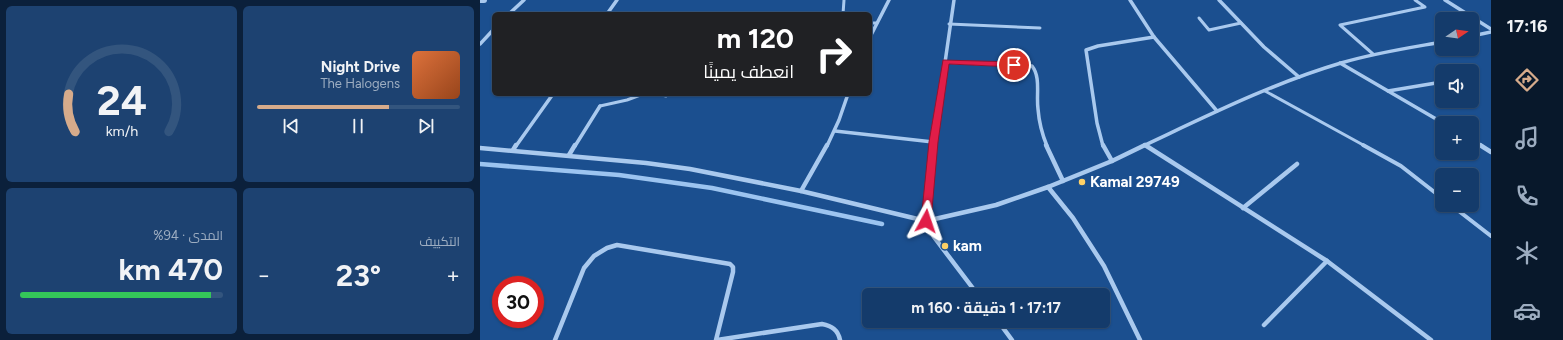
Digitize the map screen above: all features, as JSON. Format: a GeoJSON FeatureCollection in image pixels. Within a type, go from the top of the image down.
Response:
{"type":"FeatureCollection","features":[{"type":"Feature","properties":{"kind":"street"},"geometry":{"type":"LineString","coordinates":[[511,12],[524,0]]}},
{"type":"Feature","properties":{"kind":"street"},"geometry":{"type":"LineString","coordinates":[[608,12],[617,0]]}},
{"type":"Feature","properties":{"kind":"street"},"geometry":{"type":"LineString","coordinates":[[843,12],[844,0]]}},
{"type":"Feature","properties":{"kind":"street"},"geometry":{"type":"LineString","coordinates":[[872,33],[889,0]]}},
{"type":"Feature","properties":{"kind":"street"},"geometry":{"type":"LineString","coordinates":[[954,0],[933,142],[926,221],[934,237],[973,288]]}},
{"type":"Feature","properties":{"kind":"street"},"geometry":{"type":"LineString","coordinates":[[1130,0],[1154,38],[1217,111]]}},
{"type":"Feature","properties":{"kind":"street"},"geometry":{"type":"LineString","coordinates":[[1219,0],[1269,51],[1299,77]]}},
{"type":"Feature","properties":{"kind":"street"},"geometry":{"type":"LineString","coordinates":[[1373,54],[1340,25],[1425,7],[1415,0]]}},
{"type":"Feature","properties":{"kind":"street"},"geometry":{"type":"LineString","coordinates":[[1445,0],[1491,29]]}},
{"type":"Feature","properties":{"kind":"street"},"geometry":{"type":"LineString","coordinates":[[1199,18],[1209,30],[1241,24]]}},
{"type":"Feature","properties":{"kind":"street"},"geometry":{"type":"LineString","coordinates":[[872,23],[877,23]]}},
{"type":"Feature","properties":{"kind":"street"},"geometry":{"type":"LineString","coordinates":[[950,24],[1040,28]]}},
{"type":"Feature","properties":{"kind":"street"},"geometry":{"type":"LineString","coordinates":[[480,44],[492,32]]}},
{"type":"Feature","properties":{"kind":"street"},"geometry":{"type":"LineString","coordinates":[[1479,35],[1491,32]]}},
{"type":"Feature","properties":{"kind":"street"},"geometry":{"type":"LineString","coordinates":[[1112,161],[1108,156],[1102,142],[1087,64],[1086,50],[1091,47],[1154,38]]}},
{"type":"Feature","properties":{"kind":"street"},"geometry":{"type":"LineString","coordinates":[[480,148],[569,155],[690,169],[801,191],[926,221],[996,205],[1048,188],[1112,161],[1217,111],[1299,77],[1340,63],[1373,54],[1435,43]]}},
{"type":"Feature","properties":{"kind":"street"},"geometry":{"type":"LineString","coordinates":[[945,62],[1026,65],[1035,68],[1037,72],[1038,112],[1041,130],[1045,143],[1063,182]]}},
{"type":"Feature","properties":{"kind":"street"},"geometry":{"type":"LineString","coordinates":[[1340,63],[1435,118]]}},
{"type":"Feature","properties":{"kind":"street"},"geometry":{"type":"LineString","coordinates":[[1387,91],[1435,83]]}},
{"type":"Feature","properties":{"kind":"street"},"geometry":{"type":"LineString","coordinates":[[1265,91],[1401,166],[1435,193]]}},
{"type":"Feature","properties":{"kind":"street"},"geometry":{"type":"LineString","coordinates":[[513,150],[552,96]]}},
{"type":"Feature","properties":{"kind":"street"},"geometry":{"type":"LineString","coordinates":[[569,155],[600,106],[627,100],[637,96]]}},
{"type":"Feature","properties":{"kind":"street"},"geometry":{"type":"LineString","coordinates":[[801,191],[841,119],[847,96]]}},
{"type":"Feature","properties":{"kind":"street"},"geometry":{"type":"LineString","coordinates":[[835,131],[933,142]]}},
{"type":"Feature","properties":{"kind":"street"},"geometry":{"type":"LineString","coordinates":[[1479,144],[1491,152]]}},
{"type":"Feature","properties":{"kind":"street"},"geometry":{"type":"LineString","coordinates":[[1145,145],[1327,261],[1431,340]]}},
{"type":"Feature","properties":{"kind":"street"},"geometry":{"type":"LineString","coordinates":[[1243,208],[1297,164]]}},
{"type":"Feature","properties":{"kind":"street"},"geometry":{"type":"LineString","coordinates":[[1048,188],[1073,218],[1104,266],[1140,340]]}},
{"type":"Feature","properties":{"kind":"street"},"geometry":{"type":"LineString","coordinates":[[1460,212],[1491,236]]}},
{"type":"Feature","properties":{"kind":"street"},"geometry":{"type":"LineString","coordinates":[[555,340],[584,268],[596,254],[606,248],[617,245],[730,264],[733,267],[733,272],[717,340],[822,324],[832,326],[836,330],[840,340]]}},
{"type":"Feature","properties":{"kind":"street"},"geometry":{"type":"LineString","coordinates":[[1264,325],[1327,261]]}},
{"type":"Feature","properties":{"kind":"street"},"geometry":{"type":"LineString","coordinates":[[1003,328],[1012,340]]}},
{"type":"Feature","properties":{"kind":"waterway"},"geometry":{"type":"LineString","coordinates":[[480,164],[619,175],[712,188],[882,224]]}},
{"type":"Feature","properties":{"kind":"place","name":"Kamal 29749"},"geometry":{"type":"Point","coordinates":[1082,182]}},
{"type":"Feature","properties":{"kind":"place","name":"kam"},"geometry":{"type":"Point","coordinates":[945,246]}},
{"type":"Feature","properties":{"kind":"route"},"geometry":{"type":"LineString","coordinates":[[926,221],[933,142],[945,62],[1014,65]]}}]}
